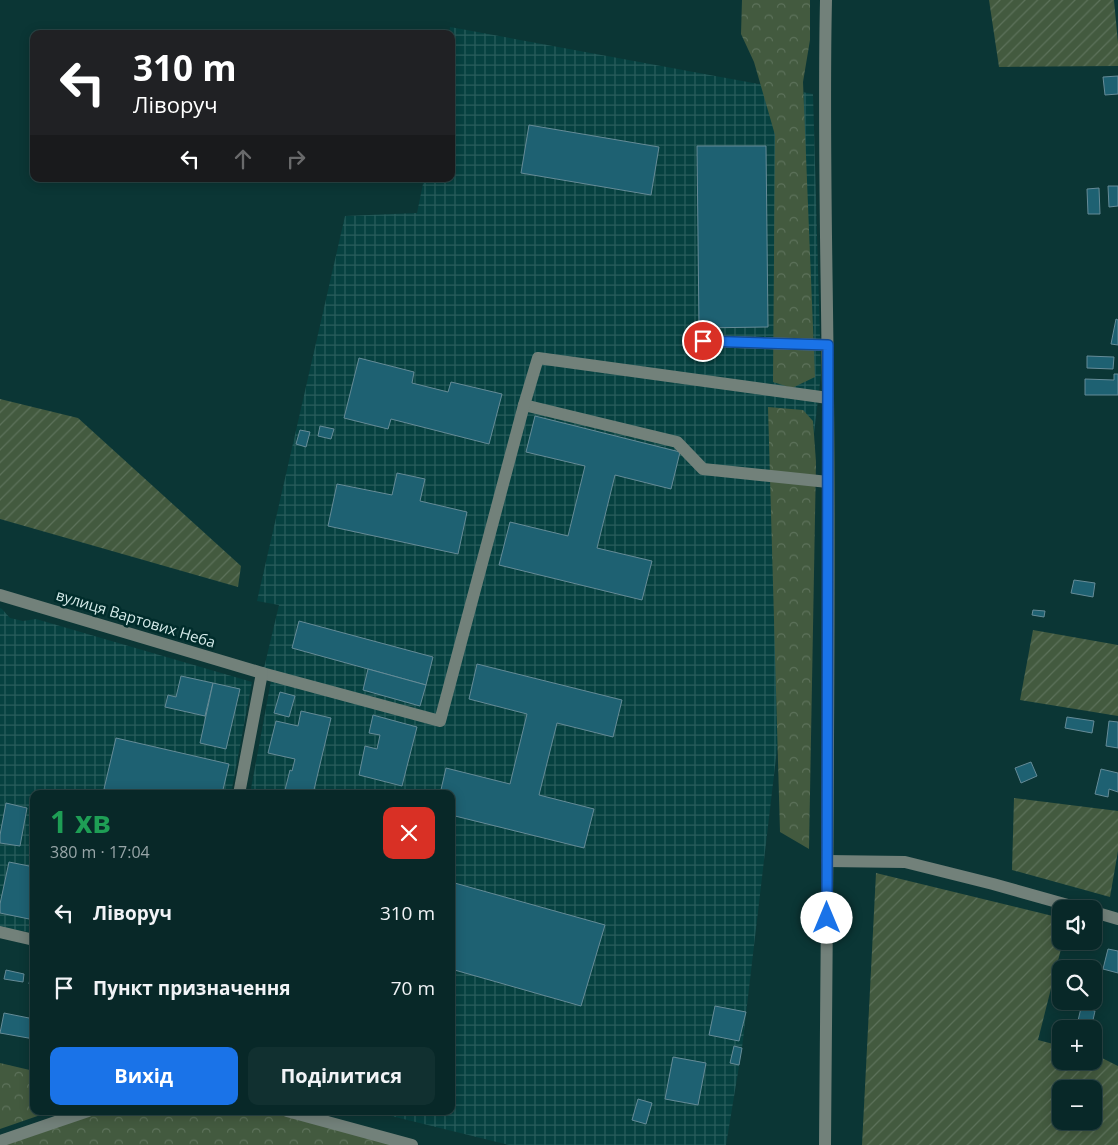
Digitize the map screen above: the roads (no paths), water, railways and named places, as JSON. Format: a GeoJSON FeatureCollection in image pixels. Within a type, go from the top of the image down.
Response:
{"type":"FeatureCollection","features":[{"type":"Feature","properties":{"kind":"street"},"geometry":{"type":"LineString","coordinates":[[825,1145],[828,861],[826,0]]}},
{"type":"Feature","properties":{"kind":"street"},"geometry":{"type":"LineString","coordinates":[[703,341],[828,345]]}},
{"type":"Feature","properties":{"kind":"street"},"geometry":{"type":"LineString","coordinates":[[828,398],[538,358],[524,405],[677,442],[703,470],[828,482]]}},
{"type":"Feature","properties":{"kind":"street","name":"вулиця Вартових Неба"},"geometry":{"type":"LineString","coordinates":[[0,595],[262,673],[440,721],[524,405]]}},
{"type":"Feature","properties":{"kind":"street"},"geometry":{"type":"LineString","coordinates":[[240,790],[262,673]]}},
{"type":"Feature","properties":{"kind":"street"},"geometry":{"type":"LineString","coordinates":[[828,861],[905,862],[1052,901]]}},
{"type":"Feature","properties":{"kind":"street"},"geometry":{"type":"LineString","coordinates":[[1102,914],[1118,919]]}},
{"type":"Feature","properties":{"kind":"street"},"geometry":{"type":"LineString","coordinates":[[0,932],[30,939]]}},
{"type":"Feature","properties":{"kind":"street"},"geometry":{"type":"LineString","coordinates":[[0,1141],[76,1115]]}},
{"type":"Feature","properties":{"kind":"street"},"geometry":{"type":"LineString","coordinates":[[302,1115],[412,1145]]}}]}
